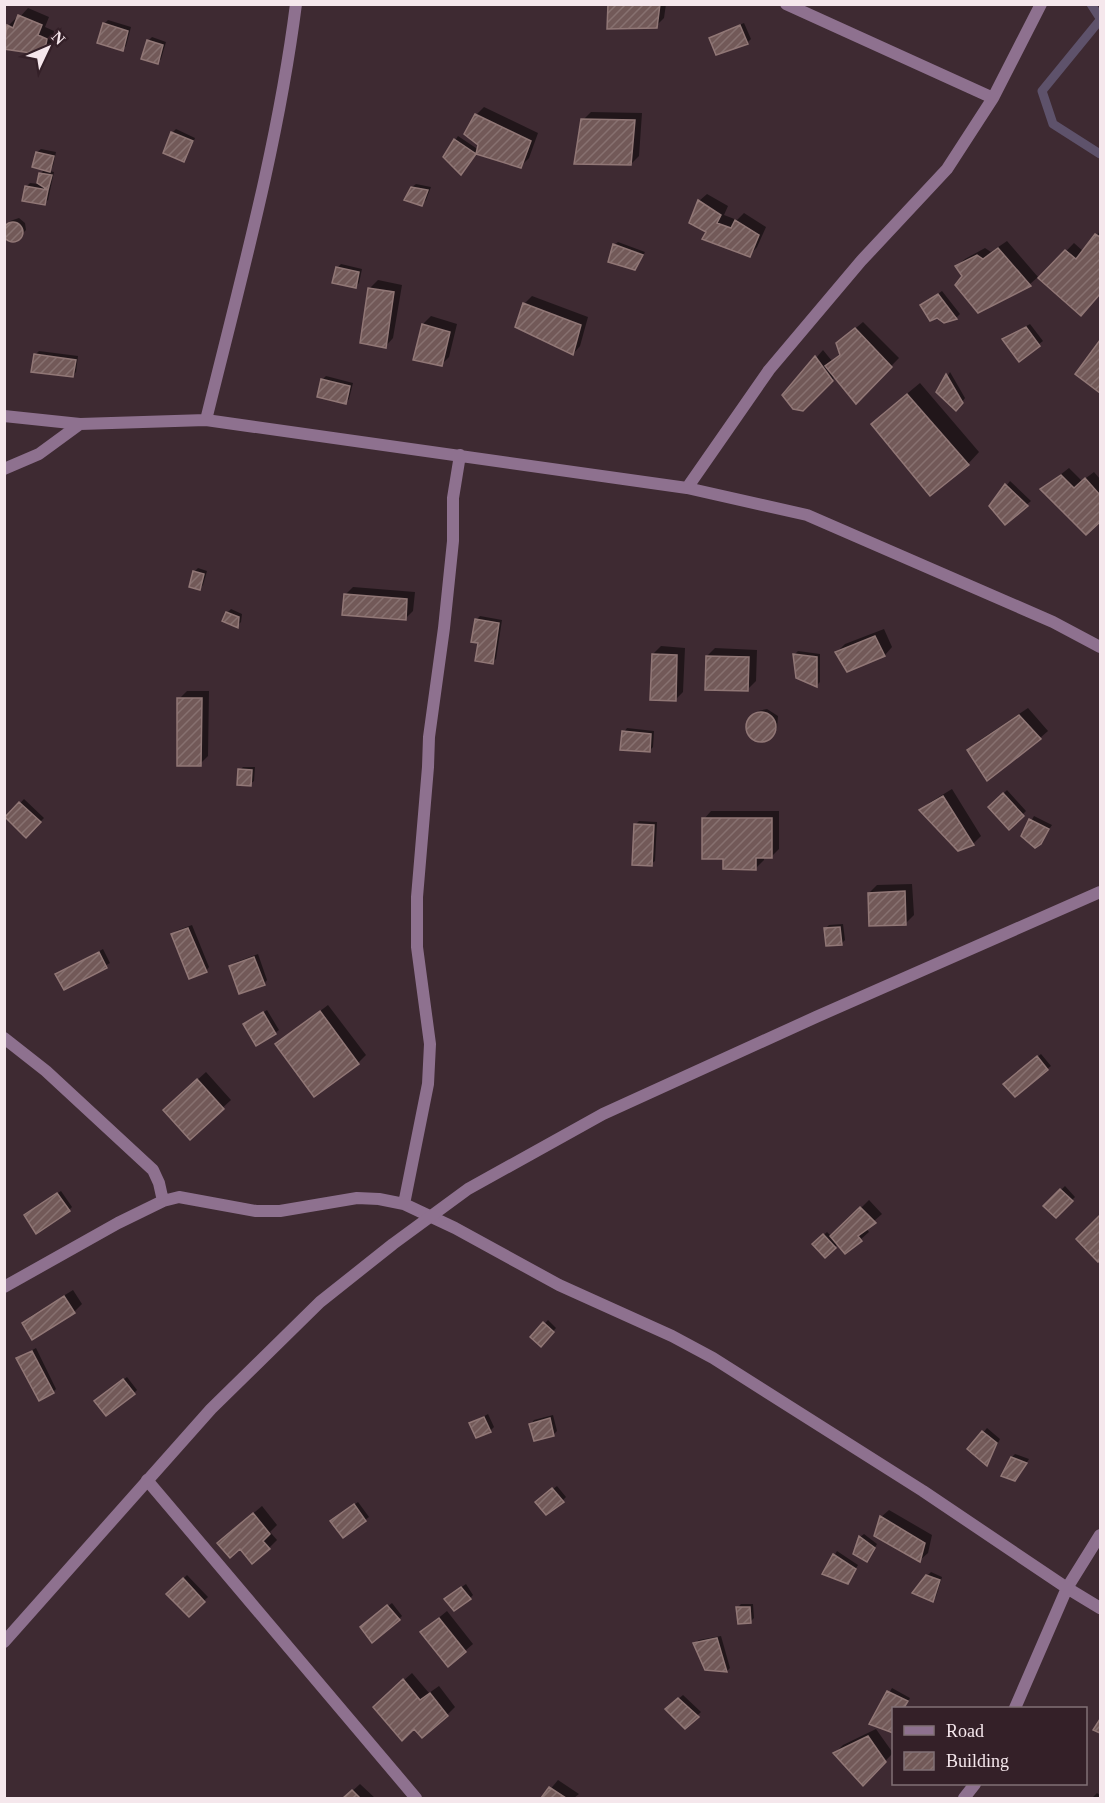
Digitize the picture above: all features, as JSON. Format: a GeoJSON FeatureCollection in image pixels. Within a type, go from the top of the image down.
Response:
{"type":"FeatureCollection","features":[{"type":"Feature","properties":{"kind":"street"},"geometry":{"type":"LineString","coordinates":[[206,420],[265,181],[286,77],[296,4]]}},
{"type":"Feature","properties":{"kind":"street"},"geometry":{"type":"LineString","coordinates":[[786,4],[993,98]]}},
{"type":"Feature","properties":{"kind":"street"},"geometry":{"type":"LineString","coordinates":[[687,488],[770,370],[861,261],[947,169],[993,98],[1041,4]]}},
{"type":"Feature","properties":{"kind":"street"},"geometry":{"type":"LineString","coordinates":[[4,416],[80,424],[206,420],[687,488],[807,515],[1053,622],[1101,647]]}},
{"type":"Feature","properties":{"kind":"street"},"geometry":{"type":"LineString","coordinates":[[4,468],[39,454],[80,424]]}},
{"type":"Feature","properties":{"kind":"street"},"geometry":{"type":"LineString","coordinates":[[404,1204],[428,1084],[430,1044],[417,947],[417,897],[429,737],[444,628],[453,541],[453,498],[460,455]]}},
{"type":"Feature","properties":{"kind":"street"},"geometry":{"type":"LineString","coordinates":[[4,1642],[211,1409],[320,1302],[468,1189],[603,1114],[826,1012],[1101,892]]}},
{"type":"Feature","properties":{"kind":"street"},"geometry":{"type":"LineString","coordinates":[[4,1038],[54,1079],[153,1170],[163,1201]]}},
{"type":"Feature","properties":{"kind":"street"},"geometry":{"type":"LineString","coordinates":[[4,1287],[118,1223],[163,1201],[179,1197],[256,1211],[280,1211],[357,1198],[379,1198],[404,1204],[455,1228],[559,1285],[652,1326],[713,1358],[903,1478],[1067,1588],[1101,1608]]}},
{"type":"Feature","properties":{"kind":"street"},"geometry":{"type":"LineString","coordinates":[[147,1480],[416,1798]]}},
{"type":"Feature","properties":{"kind":"street"},"geometry":{"type":"LineString","coordinates":[[1015,1707],[1067,1588],[1101,1535]]}},
{"type":"Feature","properties":{"kind":"street"},"geometry":{"type":"LineString","coordinates":[[964,1798],[974,1785]]}},
{"type":"Feature","properties":{"kind":"building"},"geometry":{"type":"Polygon","coordinates":[[[608,4],[660,4],[657,28],[607,29],[608,4]]]}},
{"type":"Feature","properties":{"kind":"building"},"geometry":{"type":"Polygon","coordinates":[[[18,15],[42,25],[38,35],[47,39],[44,55],[4,49],[7,25],[13,28],[18,15]]]}},
{"type":"Feature","properties":{"kind":"building"},"geometry":{"type":"Polygon","coordinates":[[[103,23],[128,31],[123,51],[97,43],[103,23]]]}},
{"type":"Feature","properties":{"kind":"building"},"geometry":{"type":"Polygon","coordinates":[[[740,25],[748,44],[716,55],[709,38],[740,25]]]}},
{"type":"Feature","properties":{"kind":"building"},"geometry":{"type":"Polygon","coordinates":[[[147,40],[163,45],[158,64],[141,59],[147,40]]]}},
{"type":"Feature","properties":{"kind":"building"},"geometry":{"type":"Polygon","coordinates":[[[475,114],[531,141],[521,168],[476,154],[478,145],[464,134],[475,114]]]}},
{"type":"Feature","properties":{"kind":"building"},"geometry":{"type":"Polygon","coordinates":[[[581,119],[635,120],[631,165],[574,164],[581,119]]]}},
{"type":"Feature","properties":{"kind":"building"},"geometry":{"type":"Polygon","coordinates":[[[171,132],[193,141],[184,162],[163,153],[171,132]]]}},
{"type":"Feature","properties":{"kind":"building"},"geometry":{"type":"Polygon","coordinates":[[[454,139],[476,154],[461,175],[443,157],[454,139]]]}},
{"type":"Feature","properties":{"kind":"building"},"geometry":{"type":"Polygon","coordinates":[[[36,152],[54,156],[50,172],[32,167],[36,152]]]}},
{"type":"Feature","properties":{"kind":"building"},"geometry":{"type":"Polygon","coordinates":[[[39,173],[52,175],[48,190],[37,183],[39,173]]]}},
{"type":"Feature","properties":{"kind":"building"},"geometry":{"type":"Polygon","coordinates":[[[25,186],[48,190],[45,205],[22,201],[25,186]]]}},
{"type":"Feature","properties":{"kind":"building"},"geometry":{"type":"Polygon","coordinates":[[[411,187],[428,190],[422,206],[404,200],[411,187]]]}},
{"type":"Feature","properties":{"kind":"building"},"geometry":{"type":"Polygon","coordinates":[[[698,200],[721,215],[717,223],[731,228],[735,220],[759,235],[750,257],[702,239],[706,232],[689,223],[698,200]]]}},
{"type":"Feature","properties":{"kind":"building"},"geometry":{"type":"Polygon","coordinates":[[[9,222],[17,222],[23,228],[23,236],[17,242],[9,242],[3,236],[3,228],[9,222]]]}},
{"type":"Feature","properties":{"kind":"building"},"geometry":{"type":"Polygon","coordinates":[[[1095,234],[1100,237],[1100,294],[1081,316],[1038,278],[1065,250],[1076,259],[1095,234]]]}},
{"type":"Feature","properties":{"kind":"building"},"geometry":{"type":"Polygon","coordinates":[[[613,244],[643,255],[635,270],[608,262],[613,244]]]}},
{"type":"Feature","properties":{"kind":"building"},"geometry":{"type":"Polygon","coordinates":[[[998,248],[1031,286],[978,313],[955,285],[962,276],[955,266],[977,255],[983,259],[998,248]]]}},
{"type":"Feature","properties":{"kind":"building"},"geometry":{"type":"Polygon","coordinates":[[[336,267],[359,272],[356,288],[332,283],[336,267]]]}},
{"type":"Feature","properties":{"kind":"building"},"geometry":{"type":"Polygon","coordinates":[[[368,288],[394,292],[386,348],[360,343],[368,288]]]}},
{"type":"Feature","properties":{"kind":"building"},"geometry":{"type":"Polygon","coordinates":[[[938,294],[957,319],[944,323],[937,318],[930,321],[920,305],[938,294]]]}},
{"type":"Feature","properties":{"kind":"building"},"geometry":{"type":"Polygon","coordinates":[[[523,303],[581,325],[573,355],[515,327],[523,303]]]}},
{"type":"Feature","properties":{"kind":"building"},"geometry":{"type":"Polygon","coordinates":[[[422,324],[450,332],[442,366],[413,360],[422,324]]]}},
{"type":"Feature","properties":{"kind":"building"},"geometry":{"type":"Polygon","coordinates":[[[1026,327],[1040,346],[1019,362],[1002,339],[1026,327]]]}},
{"type":"Feature","properties":{"kind":"building"},"geometry":{"type":"Polygon","coordinates":[[[855,328],[892,367],[856,404],[825,366],[840,355],[836,343],[855,328]]]}},
{"type":"Feature","properties":{"kind":"building"},"geometry":{"type":"Polygon","coordinates":[[[1100,340],[1100,393],[1075,374],[1100,340]]]}},
{"type":"Feature","properties":{"kind":"building"},"geometry":{"type":"Polygon","coordinates":[[[34,354],[76,360],[73,377],[31,372],[34,354]]]}},
{"type":"Feature","properties":{"kind":"building"},"geometry":{"type":"Polygon","coordinates":[[[815,356],[833,381],[803,411],[793,409],[782,395],[815,356]]]}},
{"type":"Feature","properties":{"kind":"building"},"geometry":{"type":"Polygon","coordinates":[[[946,374],[963,403],[956,411],[936,392],[946,374]]]}},
{"type":"Feature","properties":{"kind":"building"},"geometry":{"type":"Polygon","coordinates":[[[321,379],[350,386],[346,404],[317,397],[321,379]]]}},
{"type":"Feature","properties":{"kind":"building"},"geometry":{"type":"Polygon","coordinates":[[[907,394],[969,465],[930,496],[871,424],[907,394]]]}},
{"type":"Feature","properties":{"kind":"building"},"geometry":{"type":"Polygon","coordinates":[[[1061,475],[1074,488],[1085,478],[1100,495],[1100,522],[1086,535],[1040,489],[1061,475]]]}},
{"type":"Feature","properties":{"kind":"building"},"geometry":{"type":"Polygon","coordinates":[[[1005,484],[1028,506],[1005,525],[989,506],[1005,484]]]}},
{"type":"Feature","properties":{"kind":"building"},"geometry":{"type":"Polygon","coordinates":[[[193,571],[204,574],[200,590],[189,587],[193,571]]]}},
{"type":"Feature","properties":{"kind":"building"},"geometry":{"type":"Polygon","coordinates":[[[344,594],[407,599],[406,620],[342,615],[344,594]]]}},
{"type":"Feature","properties":{"kind":"building"},"geometry":{"type":"Polygon","coordinates":[[[226,612],[239,617],[238,628],[222,621],[226,612]]]}},
{"type":"Feature","properties":{"kind":"building"},"geometry":{"type":"Polygon","coordinates":[[[475,619],[499,623],[493,664],[475,661],[478,643],[471,642],[475,619]]]}},
{"type":"Feature","properties":{"kind":"building"},"geometry":{"type":"Polygon","coordinates":[[[875,636],[885,656],[847,672],[835,652],[875,636]]]}},
{"type":"Feature","properties":{"kind":"building"},"geometry":{"type":"Polygon","coordinates":[[[652,654],[677,655],[676,701],[650,700],[652,654]]]}},
{"type":"Feature","properties":{"kind":"building"},"geometry":{"type":"Polygon","coordinates":[[[793,654],[817,657],[817,687],[796,678],[793,654]]]}},
{"type":"Feature","properties":{"kind":"building"},"geometry":{"type":"Polygon","coordinates":[[[706,656],[749,657],[748,691],[705,690],[706,656]]]}},
{"type":"Feature","properties":{"kind":"building"},"geometry":{"type":"Polygon","coordinates":[[[177,698],[202,698],[201,766],[177,766],[177,698]]]}},
{"type":"Feature","properties":{"kind":"building"},"geometry":{"type":"Polygon","coordinates":[[[761,712],[772,716],[776,727],[772,738],[761,742],[750,738],[746,727],[750,716],[761,712]]]}},
{"type":"Feature","properties":{"kind":"building"},"geometry":{"type":"Polygon","coordinates":[[[1019,715],[1041,739],[987,781],[967,750],[1019,715]]]}},
{"type":"Feature","properties":{"kind":"building"},"geometry":{"type":"Polygon","coordinates":[[[622,731],[651,734],[650,752],[620,750],[622,731]]]}},
{"type":"Feature","properties":{"kind":"building"},"geometry":{"type":"Polygon","coordinates":[[[238,769],[252,770],[251,786],[237,785],[238,769]]]}},
{"type":"Feature","properties":{"kind":"building"},"geometry":{"type":"Polygon","coordinates":[[[1003,793],[1024,816],[1009,830],[988,807],[1003,793]]]}},
{"type":"Feature","properties":{"kind":"building"},"geometry":{"type":"Polygon","coordinates":[[[943,796],[974,845],[958,851],[919,810],[943,796]]]}},
{"type":"Feature","properties":{"kind":"building"},"geometry":{"type":"Polygon","coordinates":[[[19,802],[41,822],[26,838],[5,817],[19,802]]]}},
{"type":"Feature","properties":{"kind":"building"},"geometry":{"type":"Polygon","coordinates":[[[702,818],[772,818],[772,858],[756,858],[756,870],[723,869],[723,859],[702,859],[702,818]]]}},
{"type":"Feature","properties":{"kind":"building"},"geometry":{"type":"Polygon","coordinates":[[[1029,819],[1049,829],[1041,844],[1035,848],[1021,836],[1029,819]]]}},
{"type":"Feature","properties":{"kind":"building"},"geometry":{"type":"Polygon","coordinates":[[[634,824],[654,825],[652,866],[632,865],[634,824]]]}},
{"type":"Feature","properties":{"kind":"building"},"geometry":{"type":"Polygon","coordinates":[[[905,891],[906,925],[869,926],[868,893],[905,891]]]}},
{"type":"Feature","properties":{"kind":"building"},"geometry":{"type":"Polygon","coordinates":[[[840,927],[842,945],[826,946],[824,928],[840,927]]]}},
{"type":"Feature","properties":{"kind":"building"},"geometry":{"type":"Polygon","coordinates":[[[188,928],[207,972],[189,979],[171,934],[188,928]]]}},
{"type":"Feature","properties":{"kind":"building"},"geometry":{"type":"Polygon","coordinates":[[[99,952],[107,968],[64,990],[55,974],[99,952]]]}},
{"type":"Feature","properties":{"kind":"building"},"geometry":{"type":"Polygon","coordinates":[[[254,957],[265,985],[239,994],[229,966],[254,957]]]}},
{"type":"Feature","properties":{"kind":"building"},"geometry":{"type":"Polygon","coordinates":[[[320,1011],[359,1064],[314,1097],[275,1044],[320,1011]]]}},
{"type":"Feature","properties":{"kind":"building"},"geometry":{"type":"Polygon","coordinates":[[[263,1012],[276,1034],[256,1046],[243,1024],[263,1012]]]}},
{"type":"Feature","properties":{"kind":"building"},"geometry":{"type":"Polygon","coordinates":[[[1037,1056],[1048,1070],[1015,1097],[1003,1084],[1037,1056]]]}},
{"type":"Feature","properties":{"kind":"building"},"geometry":{"type":"Polygon","coordinates":[[[197,1079],[224,1109],[190,1140],[163,1110],[197,1079]]]}},
{"type":"Feature","properties":{"kind":"building"},"geometry":{"type":"Polygon","coordinates":[[[1060,1189],[1073,1201],[1056,1218],[1043,1206],[1060,1189]]]}},
{"type":"Feature","properties":{"kind":"building"},"geometry":{"type":"Polygon","coordinates":[[[57,1193],[70,1211],[36,1234],[24,1215],[57,1193]]]}},
{"type":"Feature","properties":{"kind":"building"},"geometry":{"type":"Polygon","coordinates":[[[860,1207],[876,1223],[858,1236],[862,1241],[845,1254],[830,1236],[860,1207]]]}},
{"type":"Feature","properties":{"kind":"building"},"geometry":{"type":"Polygon","coordinates":[[[1100,1215],[1100,1259],[1098,1262],[1076,1239],[1100,1215]]]}},
{"type":"Feature","properties":{"kind":"building"},"geometry":{"type":"Polygon","coordinates":[[[823,1234],[836,1248],[825,1258],[812,1244],[823,1234]]]}},
{"type":"Feature","properties":{"kind":"building"},"geometry":{"type":"Polygon","coordinates":[[[64,1296],[75,1313],[32,1340],[22,1323],[64,1296]]]}},
{"type":"Feature","properties":{"kind":"building"},"geometry":{"type":"Polygon","coordinates":[[[543,1322],[554,1332],[541,1347],[530,1337],[543,1322]]]}},
{"type":"Feature","properties":{"kind":"building"},"geometry":{"type":"Polygon","coordinates":[[[32,1351],[54,1393],[39,1401],[16,1358],[32,1351]]]}},
{"type":"Feature","properties":{"kind":"building"},"geometry":{"type":"Polygon","coordinates":[[[123,1379],[135,1394],[106,1416],[94,1401],[123,1379]]]}},
{"type":"Feature","properties":{"kind":"building"},"geometry":{"type":"Polygon","coordinates":[[[484,1417],[491,1432],[476,1438],[469,1423],[484,1417]]]}},
{"type":"Feature","properties":{"kind":"building"},"geometry":{"type":"Polygon","coordinates":[[[550,1418],[554,1436],[534,1441],[529,1424],[550,1418]]]}},
{"type":"Feature","properties":{"kind":"building"},"geometry":{"type":"Polygon","coordinates":[[[982,1431],[997,1443],[987,1466],[967,1449],[982,1431]]]}},
{"type":"Feature","properties":{"kind":"building"},"geometry":{"type":"Polygon","coordinates":[[[1011,1457],[1027,1463],[1015,1481],[1001,1476],[1011,1457]]]}},
{"type":"Feature","properties":{"kind":"building"},"geometry":{"type":"Polygon","coordinates":[[[552,1488],[564,1502],[546,1515],[535,1502],[552,1488]]]}},
{"type":"Feature","properties":{"kind":"building"},"geometry":{"type":"Polygon","coordinates":[[[354,1504],[366,1521],[343,1538],[330,1521],[354,1504]]]}},
{"type":"Feature","properties":{"kind":"building"},"geometry":{"type":"Polygon","coordinates":[[[253,1513],[270,1534],[263,1541],[270,1549],[252,1564],[240,1549],[230,1558],[217,1543],[253,1513]]]}},
{"type":"Feature","properties":{"kind":"building"},"geometry":{"type":"Polygon","coordinates":[[[880,1516],[925,1543],[920,1562],[874,1536],[880,1516]]]}},
{"type":"Feature","properties":{"kind":"building"},"geometry":{"type":"Polygon","coordinates":[[[859,1536],[875,1548],[867,1562],[853,1554],[859,1536]]]}},
{"type":"Feature","properties":{"kind":"building"},"geometry":{"type":"Polygon","coordinates":[[[833,1554],[856,1569],[848,1584],[822,1574],[833,1554]]]}},
{"type":"Feature","properties":{"kind":"building"},"geometry":{"type":"Polygon","coordinates":[[[926,1575],[940,1580],[933,1602],[912,1593],[926,1575]]]}},
{"type":"Feature","properties":{"kind":"building"},"geometry":{"type":"Polygon","coordinates":[[[183,1578],[205,1602],[189,1617],[166,1594],[183,1578]]]}},
{"type":"Feature","properties":{"kind":"building"},"geometry":{"type":"Polygon","coordinates":[[[461,1587],[471,1599],[454,1611],[444,1599],[461,1587]]]}},
{"type":"Feature","properties":{"kind":"building"},"geometry":{"type":"Polygon","coordinates":[[[387,1605],[400,1620],[372,1643],[360,1627],[387,1605]]]}},
{"type":"Feature","properties":{"kind":"building"},"geometry":{"type":"Polygon","coordinates":[[[736,1607],[750,1607],[751,1623],[738,1624],[736,1607]]]}},
{"type":"Feature","properties":{"kind":"building"},"geometry":{"type":"Polygon","coordinates":[[[439,1618],[466,1652],[448,1667],[420,1632],[439,1618]]]}},
{"type":"Feature","properties":{"kind":"building"},"geometry":{"type":"Polygon","coordinates":[[[717,1638],[727,1672],[705,1670],[693,1643],[717,1638]]]}},
{"type":"Feature","properties":{"kind":"building"},"geometry":{"type":"Polygon","coordinates":[[[403,1679],[420,1700],[430,1693],[448,1716],[422,1738],[414,1729],[402,1741],[373,1707],[403,1679]]]}},
{"type":"Feature","properties":{"kind":"building"},"geometry":{"type":"Polygon","coordinates":[[[887,1691],[908,1701],[905,1707],[892,1707],[892,1733],[869,1724],[887,1691]]]}},
{"type":"Feature","properties":{"kind":"building"},"geometry":{"type":"Polygon","coordinates":[[[678,1698],[699,1717],[685,1729],[665,1709],[678,1698]]]}},
{"type":"Feature","properties":{"kind":"building"},"geometry":{"type":"Polygon","coordinates":[[[1100,1719],[1100,1733],[1093,1730],[1100,1719]]]}},
{"type":"Feature","properties":{"kind":"building"},"geometry":{"type":"Polygon","coordinates":[[[868,1736],[886,1762],[863,1786],[833,1753],[868,1736]]]}},
{"type":"Feature","properties":{"kind":"building"},"geometry":{"type":"Polygon","coordinates":[[[549,1787],[566,1798],[541,1798],[549,1787]]]}},
{"type":"Feature","properties":{"kind":"building"},"geometry":{"type":"Polygon","coordinates":[[[352,1790],[360,1798],[343,1798],[352,1790]]]}},
{"type":"Feature","properties":{"kind":"waterway"},"geometry":{"type":"LineString","coordinates":[[1091,4],[1100,18]]}},
{"type":"Feature","properties":{"kind":"waterway"},"geometry":{"type":"LineString","coordinates":[[1100,20],[1042,91],[1053,124],[1100,154]]}}]}
